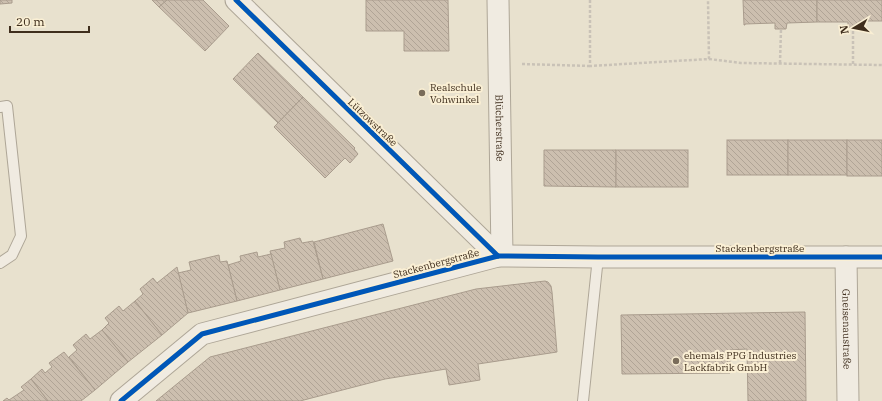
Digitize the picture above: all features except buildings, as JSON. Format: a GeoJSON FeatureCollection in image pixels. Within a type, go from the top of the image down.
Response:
{"type":"FeatureCollection","features":[{"type":"Feature","properties":{"kind":"street","name":"Lützowstraße"},"geometry":{"type":"LineString","coordinates":[[236,0],[500,256]]}},
{"type":"Feature","properties":{"kind":"street","name":"Blücherstraße"},"geometry":{"type":"LineString","coordinates":[[498,0],[500,256]]}},
{"type":"Feature","properties":{"kind":"street","name":"Stackenbergstraße"},"geometry":{"type":"LineString","coordinates":[[121,401],[202,334],[500,256],[882,257]]}},
{"type":"Feature","properties":{"kind":"street","name":"Gneisenaustraße"},"geometry":{"type":"LineString","coordinates":[[846,257],[848,401]]}},
{"type":"Feature","properties":{"kind":"lane"},"geometry":{"type":"LineString","coordinates":[[0,107],[7,106],[21,236],[12,255],[0,262]]}},
{"type":"Feature","properties":{"kind":"lane"},"geometry":{"type":"LineString","coordinates":[[583,401],[598,257]]}},
{"type":"Feature","properties":{"kind":"path"},"geometry":{"type":"LineString","coordinates":[[590,0],[590,66]]}},
{"type":"Feature","properties":{"kind":"path"},"geometry":{"type":"LineString","coordinates":[[708,0],[709,59]]}},
{"type":"Feature","properties":{"kind":"path"},"geometry":{"type":"LineString","coordinates":[[853,28],[853,64]]}},
{"type":"Feature","properties":{"kind":"path"},"geometry":{"type":"LineString","coordinates":[[780,63],[781,29]]}},
{"type":"Feature","properties":{"kind":"path"},"geometry":{"type":"LineString","coordinates":[[498,63],[590,66],[709,59],[741,63],[882,65]]}},
{"type":"Feature","properties":{"kind":"cycle path"},"geometry":{"type":"LineString","coordinates":[[236,0],[498,256]]}},
{"type":"Feature","properties":{"kind":"cycle path"},"geometry":{"type":"LineString","coordinates":[[121,401],[202,334],[498,256],[882,257]]}},
{"type":"Feature","properties":{"kind":"place","name":"Realschule Vohwinkel"},"geometry":{"type":"Point","coordinates":[422,93]}},
{"type":"Feature","properties":{"kind":"place","name":"ehemals PPG Industries Lackfabrik GmbH"},"geometry":{"type":"Point","coordinates":[676,361]}}]}
